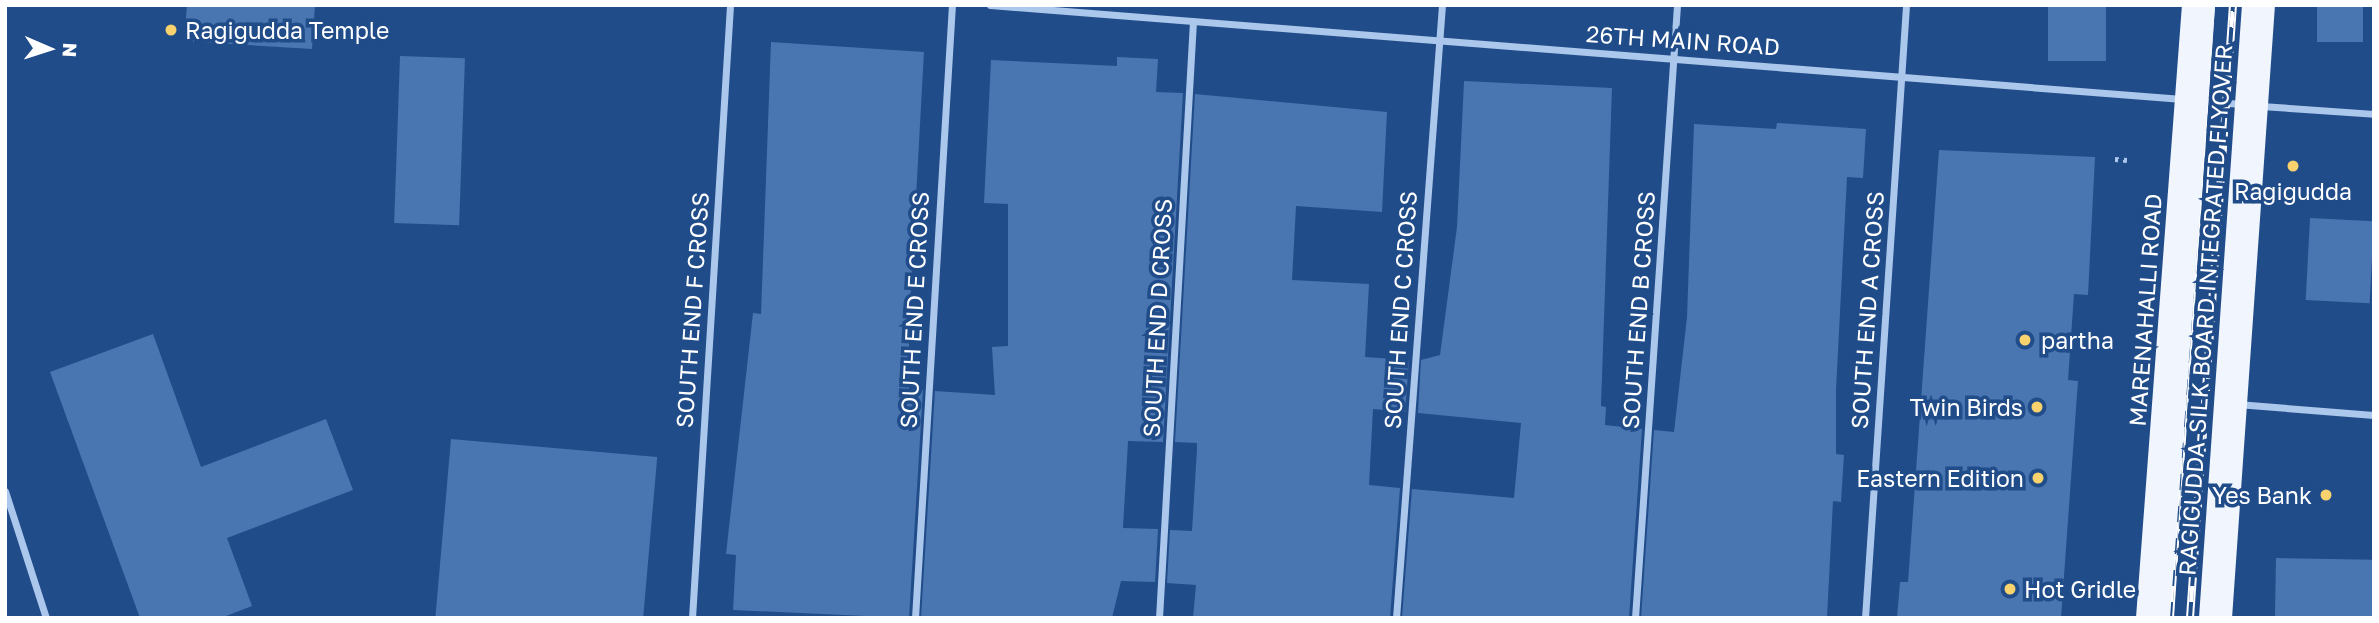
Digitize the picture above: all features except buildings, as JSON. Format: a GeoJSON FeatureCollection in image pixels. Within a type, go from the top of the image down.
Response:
{"type":"FeatureCollection","features":[{"type":"Feature","properties":{"kind":"main road","name":"MARENAHALLI ROAD"},"geometry":{"type":"LineString","coordinates":[[2145,618],[2190,5]]}},
{"type":"Feature","properties":{"kind":"main road"},"geometry":{"type":"LineString","coordinates":[[2161,618],[2206,5]]}},
{"type":"Feature","properties":{"kind":"main road","name":"RAGIGUDDA-SILK BOARD INTEGRATED FLYOVER"},"geometry":{"type":"LineString","coordinates":[[2208,618],[2251,5]]}},
{"type":"Feature","properties":{"kind":"main road"},"geometry":{"type":"LineString","coordinates":[[2223,618],[2266,5]]}},
{"type":"Feature","properties":{"kind":"street","name":"SOUTH END F CROSS"},"geometry":{"type":"LineString","coordinates":[[692,618],[730,5]]}},
{"type":"Feature","properties":{"kind":"street","name":"SOUTH END E CROSS"},"geometry":{"type":"LineString","coordinates":[[915,618],[952,5]]}},
{"type":"Feature","properties":{"kind":"street","name":"26TH MAIN ROAD"},"geometry":{"type":"LineString","coordinates":[[990,5],[2374,114]]}},
{"type":"Feature","properties":{"kind":"street","name":"SOUTH END C CROSS"},"geometry":{"type":"LineString","coordinates":[[1396,618],[1442,5]]}},
{"type":"Feature","properties":{"kind":"street","name":"SOUTH END B CROSS"},"geometry":{"type":"LineString","coordinates":[[1635,618],[1676,59],[1677,5]]}},
{"type":"Feature","properties":{"kind":"street","name":"SOUTH END A CROSS"},"geometry":{"type":"LineString","coordinates":[[1865,618],[1906,5]]}},
{"type":"Feature","properties":{"kind":"street","name":"SOUTH END D CROSS"},"geometry":{"type":"LineString","coordinates":[[1159,618],[1193,21]]}},
{"type":"Feature","properties":{"kind":"street"},"geometry":{"type":"LineString","coordinates":[[2236,404],[2374,415]]}},
{"type":"Feature","properties":{"kind":"street"},"geometry":{"type":"LineString","coordinates":[[5,491],[46,618]]}},
{"type":"Feature","properties":{"kind":"path"},"geometry":{"type":"LineString","coordinates":[[2115,159],[2127,160]]}},
{"type":"Feature","properties":{"kind":"railway"},"geometry":{"type":"LineString","coordinates":[[2170,618],[2211,5]]}},
{"type":"Feature","properties":{"kind":"railway"},"geometry":{"type":"LineString","coordinates":[[2190,618],[2233,5]]}},
{"type":"Feature","properties":{"kind":"place","name":"Ragigudda Temple"},"geometry":{"type":"Point","coordinates":[171,30]}},
{"type":"Feature","properties":{"kind":"place","name":"Ragigudda"},"geometry":{"type":"Point","coordinates":[2293,166]}},
{"type":"Feature","properties":{"kind":"place","name":"partha"},"geometry":{"type":"Point","coordinates":[2025,340]}},
{"type":"Feature","properties":{"kind":"place","name":"Twin Birds"},"geometry":{"type":"Point","coordinates":[2037,407]}},
{"type":"Feature","properties":{"kind":"place","name":"Eastern Edition"},"geometry":{"type":"Point","coordinates":[2038,478]}},
{"type":"Feature","properties":{"kind":"place","name":"Yes Bank"},"geometry":{"type":"Point","coordinates":[2326,495]}},
{"type":"Feature","properties":{"kind":"place","name":"Hot Gridle"},"geometry":{"type":"Point","coordinates":[2010,589]}}]}
